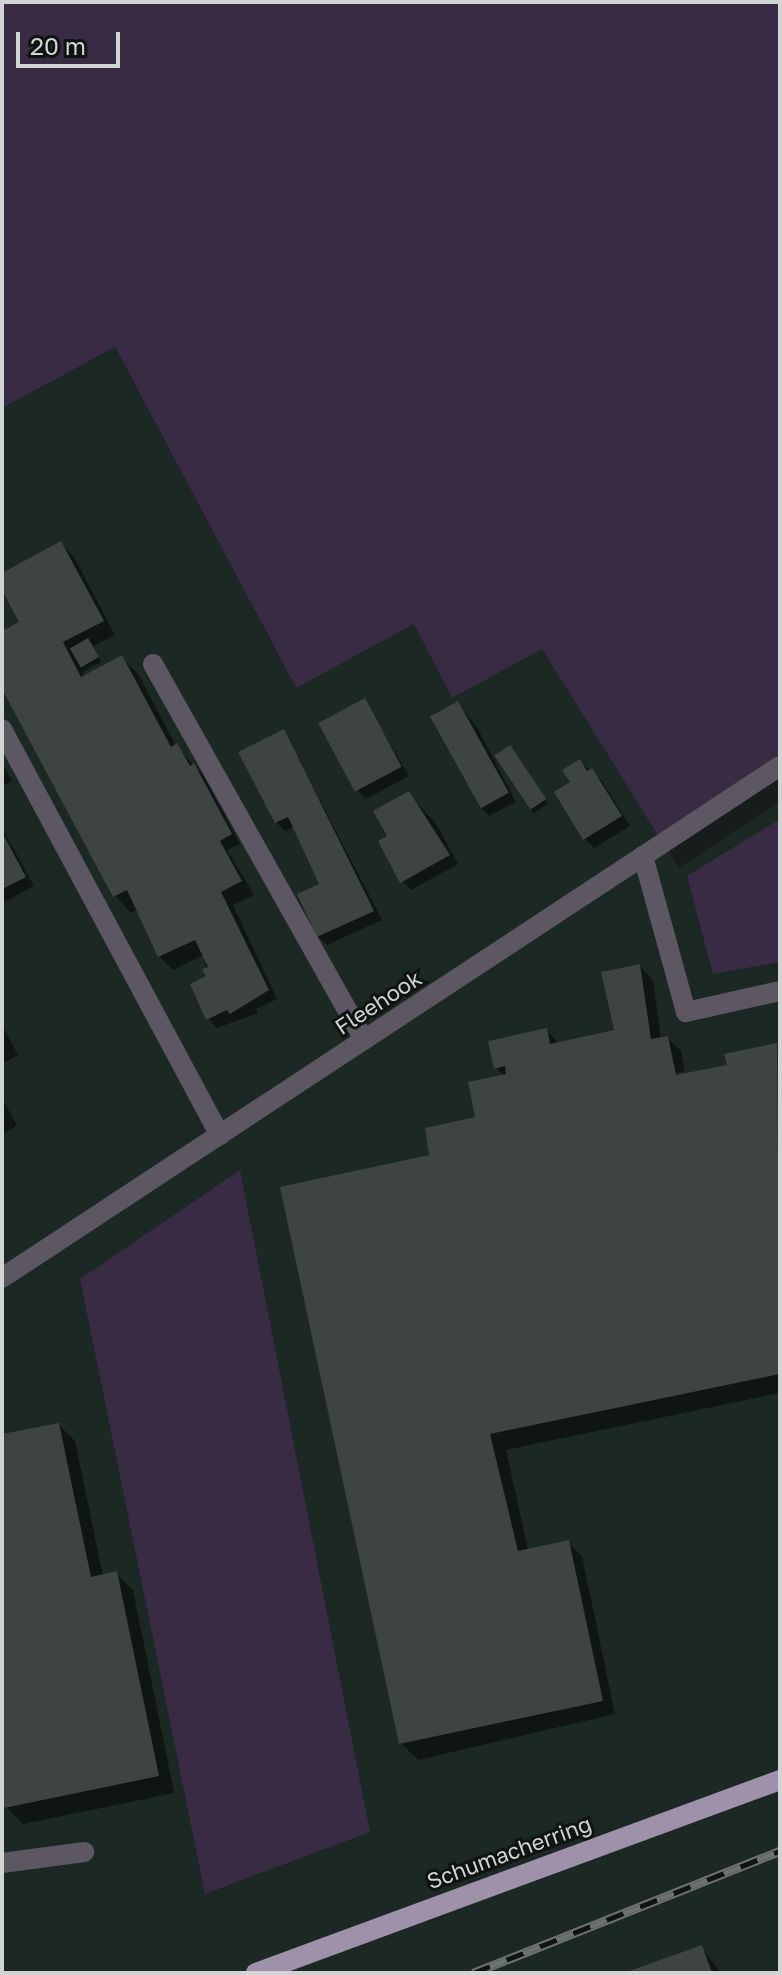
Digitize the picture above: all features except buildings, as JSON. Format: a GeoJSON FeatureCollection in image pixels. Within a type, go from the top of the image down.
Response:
{"type":"FeatureCollection","features":[{"type":"Feature","properties":{"kind":"main road","name":"Schumacherring"},"geometry":{"type":"LineString","coordinates":[[256,1973],[780,1780]]}},
{"type":"Feature","properties":{"kind":"street"},"geometry":{"type":"LineString","coordinates":[[153,664],[364,1040]]}},
{"type":"Feature","properties":{"kind":"street"},"geometry":{"type":"LineString","coordinates":[[2,729],[220,1135]]}},
{"type":"Feature","properties":{"kind":"street","name":"Fleehook"},"geometry":{"type":"LineString","coordinates":[[2,1278],[780,766]]}},
{"type":"Feature","properties":{"kind":"street"},"geometry":{"type":"LineString","coordinates":[[643,856],[686,1012],[780,991]]}},
{"type":"Feature","properties":{"kind":"street"},"geometry":{"type":"LineString","coordinates":[[2,1863],[84,1852]]}},
{"type":"Feature","properties":{"kind":"shaded area"},"geometry":{"type":"Polygon","coordinates":[[[2,2],[780,2],[780,756],[659,837],[542,649],[452,698],[414,624],[296,688],[115,347],[2,408],[2,2]]]}},
{"type":"Feature","properties":{"kind":"shaded area"},"geometry":{"type":"Polygon","coordinates":[[[114,346],[295,687],[414,624],[542,649],[679,868],[780,801],[780,1973],[2,1973],[2,408],[114,346]]]}},
{"type":"Feature","properties":{"kind":"shaded area"},"geometry":{"type":"Polygon","coordinates":[[[780,819],[780,962],[713,974],[687,876],[780,819]]]}},
{"type":"Feature","properties":{"kind":"shaded area"},"geometry":{"type":"Polygon","coordinates":[[[240,1170],[370,1832],[205,1894],[80,1279],[240,1170]]]}},
{"type":"Feature","properties":{"kind":"railway"},"geometry":{"type":"LineString","coordinates":[[473,1973],[780,1851]]}}]}
